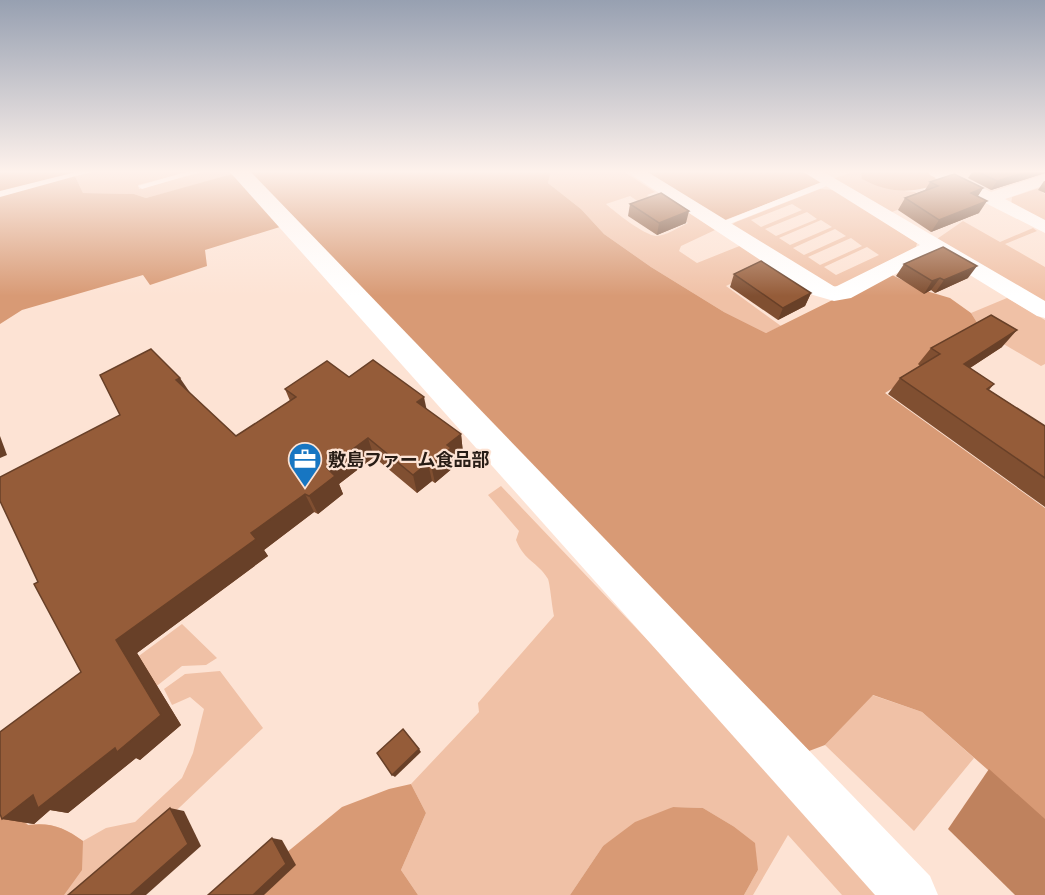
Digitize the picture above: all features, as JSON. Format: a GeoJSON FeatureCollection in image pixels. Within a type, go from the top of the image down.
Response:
{"type":"FeatureCollection","features":[{"type":"Feature","properties":{"kind":"street"},"geometry":{"type":"LineString","coordinates":[[278,213],[911,895]]}},
{"type":"Feature","properties":{"kind":"street"},"geometry":{"type":"LineString","coordinates":[[700,213],[821,290],[834,294],[843,293],[934,245]]}},
{"type":"Feature","properties":{"kind":"street"},"geometry":{"type":"LineString","coordinates":[[879,213],[1045,311]]}},
{"type":"Feature","properties":{"kind":"street"},"geometry":{"type":"LineString","coordinates":[[1018,213],[1045,227]]}},
{"type":"Feature","properties":{"kind":"lane"},"geometry":{"type":"LineString","coordinates":[[719,225],[751,213]]}},
{"type":"Feature","properties":{"kind":"shaded area"},"geometry":{"type":"Polygon","coordinates":[[[0,213],[584,213],[604,234],[651,267],[724,312],[766,333],[881,276],[892,275],[923,290],[950,298],[971,313],[983,332],[885,393],[1045,508],[1045,820],[922,712],[873,695],[825,745],[809,751],[296,222],[205,250],[207,266],[150,285],[143,275],[22,310],[0,324],[0,213]]]}},
{"type":"Feature","properties":{"kind":"shaded area"},"geometry":{"type":"Polygon","coordinates":[[[584,213],[617,213],[637,228],[651,235],[660,236],[688,223],[673,213],[688,213],[715,230],[681,246],[679,251],[697,263],[742,245],[772,264],[726,286],[781,326],[766,333],[724,312],[651,267],[604,234],[584,213]]]}},
{"type":"Feature","properties":{"kind":"shaded area"},"geometry":{"type":"Polygon","coordinates":[[[693,213],[744,213],[720,222],[709,223],[693,213]]]}},
{"type":"Feature","properties":{"kind":"shaded area"},"geometry":{"type":"Polygon","coordinates":[[[760,213],[770,213],[751,220],[761,227],[795,213],[805,213],[765,229],[776,236],[817,219],[808,213],[870,213],[917,243],[916,247],[839,286],[831,286],[731,225],[760,213]],[[821,220],[779,238],[790,245],[832,227],[821,220]],[[835,229],[793,248],[804,255],[846,236],[835,229]],[[851,238],[808,257],[820,265],[862,246],[851,238]],[[867,247],[824,267],[836,275],[879,255],[867,247]]]}},
{"type":"Feature","properties":{"kind":"shaded area"},"geometry":{"type":"Polygon","coordinates":[[[1026,213],[1045,213],[1045,223],[1026,213]]]}},
{"type":"Feature","properties":{"kind":"shaded area"},"geometry":{"type":"Polygon","coordinates":[[[963,221],[1000,242],[1033,228],[1037,231],[1005,244],[1045,267],[1045,305],[934,241],[963,221]]]}},
{"type":"Feature","properties":{"kind":"shaded area"},"geometry":{"type":"Polygon","coordinates":[[[1007,298],[1045,320],[1045,364],[1041,366],[983,332],[971,313],[1007,298]]]}},
{"type":"Feature","properties":{"kind":"shaded area"},"geometry":{"type":"Polygon","coordinates":[[[501,486],[890,895],[842,895],[788,835],[753,895],[744,895],[758,870],[733,826],[703,808],[673,807],[603,846],[570,895],[418,895],[401,870],[426,813],[411,784],[479,712],[478,703],[554,616],[548,579],[540,568],[523,553],[516,540],[519,531],[488,495],[501,486]]]}},
{"type":"Feature","properties":{"kind":"shaded area"},"geometry":{"type":"Polygon","coordinates":[[[182,624],[217,658],[206,665],[182,666],[139,700],[101,684],[182,624]]]}},
{"type":"Feature","properties":{"kind":"shaded area"},"geometry":{"type":"Polygon","coordinates":[[[220,671],[263,728],[180,807],[79,895],[0,895],[0,797],[11,789],[28,825],[44,824],[57,827],[83,841],[106,828],[135,822],[182,778],[193,753],[204,709],[190,697],[172,705],[164,689],[185,674],[220,671]]]}},
{"type":"Feature","properties":{"kind":"shaded area"},"geometry":{"type":"Polygon","coordinates":[[[872,695],[922,712],[974,758],[914,831],[825,745],[872,695]]]}},
{"type":"Feature","properties":{"kind":"shaded area"},"geometry":{"type":"Polygon","coordinates":[[[989,769],[1045,819],[1045,895],[1015,895],[948,829],[989,769]]]}},
{"type":"Feature","properties":{"kind":"shaded area"},"geometry":{"type":"Polygon","coordinates":[[[411,784],[426,813],[401,870],[418,895],[247,895],[269,867],[342,807],[389,789],[411,784]]]}},
{"type":"Feature","properties":{"kind":"shaded area"},"geometry":{"type":"Polygon","coordinates":[[[673,807],[703,808],[733,826],[755,843],[758,870],[744,895],[570,895],[603,846],[635,822],[673,807]]]}},
{"type":"Feature","properties":{"kind":"shaded area"},"geometry":{"type":"Polygon","coordinates":[[[7,811],[28,825],[44,824],[57,827],[83,841],[82,870],[64,895],[0,895],[0,814],[7,811]]]}},
{"type":"Feature","properties":{"kind":"building"},"geometry":{"type":"Polygon","coordinates":[[[643,213],[685,213],[659,223],[643,213]]]}},
{"type":"Feature","properties":{"kind":"building"},"geometry":{"type":"Polygon","coordinates":[[[928,213],[957,213],[939,220],[928,213]]]}},
{"type":"Feature","properties":{"kind":"building"},"geometry":{"type":"Polygon","coordinates":[[[943,247],[977,266],[944,280],[940,278],[932,281],[904,264],[943,247]]]}},
{"type":"Feature","properties":{"kind":"building"},"geometry":{"type":"Polygon","coordinates":[[[761,261],[811,293],[783,308],[734,274],[761,261]]]}},
{"type":"Feature","properties":{"kind":"building"},"geometry":{"type":"Polygon","coordinates":[[[991,315],[1017,330],[964,364],[994,384],[987,389],[1045,426],[1045,478],[900,378],[940,354],[931,348],[991,315]]]}},
{"type":"Feature","properties":{"kind":"building"},"geometry":{"type":"Polygon","coordinates":[[[151,349],[180,378],[176,380],[236,436],[296,397],[285,389],[327,361],[349,377],[373,360],[424,397],[417,402],[461,434],[447,445],[451,448],[431,465],[428,463],[413,475],[368,438],[327,468],[335,476],[309,496],[305,494],[251,533],[256,539],[116,640],[161,715],[117,752],[115,748],[38,808],[33,795],[2,819],[0,814],[0,732],[81,672],[34,584],[38,582],[0,501],[0,477],[120,415],[100,375],[151,349]]]}},
{"type":"Feature","properties":{"kind":"building"},"geometry":{"type":"Polygon","coordinates":[[[403,729],[419,749],[392,775],[377,753],[403,729]]]}},
{"type":"Feature","properties":{"kind":"building"},"geometry":{"type":"Polygon","coordinates":[[[170,808],[188,844],[130,895],[68,895],[170,808]]]}},
{"type":"Feature","properties":{"kind":"building"},"geometry":{"type":"Polygon","coordinates":[[[272,838],[286,864],[253,895],[208,895],[272,838]]]}},
{"type":"Feature","properties":{"kind":"place","name":"敷島ファーム食品部"},"geometry":{"type":"Point","coordinates":[305,488]}}]}
